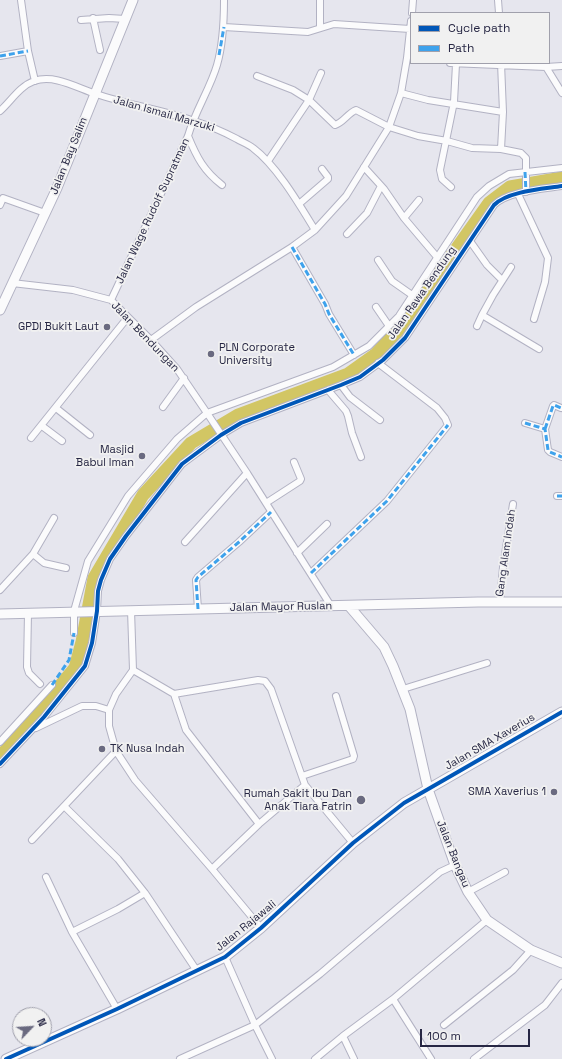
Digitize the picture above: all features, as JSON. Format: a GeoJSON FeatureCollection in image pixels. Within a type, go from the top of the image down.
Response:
{"type":"FeatureCollection","features":[{"type":"Feature","properties":{"kind":"street"},"geometry":{"type":"LineString","coordinates":[[0,111],[24,87],[35,81],[28,51],[21,0]]}},
{"type":"Feature","properties":{"kind":"street","name":"Jalan Bay Salim"},"geometry":{"type":"LineString","coordinates":[[0,310],[57,188],[133,0]]}},
{"type":"Feature","properties":{"kind":"street","name":"Jalan Wage Rudolf Supratman"},"geometry":{"type":"LineString","coordinates":[[111,300],[188,136],[193,120],[217,64],[224,27],[224,0]]}},
{"type":"Feature","properties":{"kind":"street"},"geometry":{"type":"LineString","coordinates":[[320,0],[320,28]]}},
{"type":"Feature","properties":{"kind":"street"},"geometry":{"type":"LineString","coordinates":[[412,12],[413,0]]}},
{"type":"Feature","properties":{"kind":"street"},"geometry":{"type":"LineString","coordinates":[[498,0],[499,12]]}},
{"type":"Feature","properties":{"kind":"street"},"geometry":{"type":"LineString","coordinates":[[93,18],[100,50]]}},
{"type":"Feature","properties":{"kind":"street"},"geometry":{"type":"LineString","coordinates":[[82,20],[93,18],[125,19]]}},
{"type":"Feature","properties":{"kind":"street"},"geometry":{"type":"LineString","coordinates":[[151,340],[196,307],[292,247],[315,230],[346,196],[389,127],[401,93],[409,58],[410,29],[334,24],[308,32],[224,27]]}},
{"type":"Feature","properties":{"kind":"street"},"geometry":{"type":"LineString","coordinates":[[0,56],[28,51]]}},
{"type":"Feature","properties":{"kind":"street"},"geometry":{"type":"LineString","coordinates":[[451,187],[442,179],[440,173],[453,104],[453,64]]}},
{"type":"Feature","properties":{"kind":"street"},"geometry":{"type":"LineString","coordinates":[[501,149],[503,112],[502,64],[546,67],[562,66]]}},
{"type":"Feature","properties":{"kind":"street"},"geometry":{"type":"LineString","coordinates":[[546,67],[562,93]]}},
{"type":"Feature","properties":{"kind":"street"},"geometry":{"type":"LineString","coordinates":[[268,161],[309,100],[321,72]]}},
{"type":"Feature","properties":{"kind":"street"},"geometry":{"type":"LineString","coordinates":[[257,76],[293,90],[309,100],[335,125],[338,125],[356,110],[389,127],[418,136],[447,141],[472,148],[501,149],[524,154],[526,158],[526,190]]}},
{"type":"Feature","properties":{"kind":"street","name":"Jalan Ismail Marzuki"},"geometry":{"type":"LineString","coordinates":[[35,81],[61,81],[95,94],[193,120],[216,128],[234,137],[252,147],[268,161],[299,204],[315,230]]}},
{"type":"Feature","properties":{"kind":"street"},"geometry":{"type":"LineString","coordinates":[[401,93],[428,100],[503,112]]}},
{"type":"Feature","properties":{"kind":"street"},"geometry":{"type":"LineString","coordinates":[[188,136],[203,166],[212,177],[222,185]]}},
{"type":"Feature","properties":{"kind":"street"},"geometry":{"type":"LineString","coordinates":[[364,167],[381,186],[404,218],[437,257]]}},
{"type":"Feature","properties":{"kind":"street"},"geometry":{"type":"LineString","coordinates":[[74,633],[75,611],[88,561],[128,496],[177,439],[209,415],[333,367],[369,346],[399,316],[477,197],[489,186],[509,174],[526,174],[562,168]]}},
{"type":"Feature","properties":{"kind":"street"},"geometry":{"type":"LineString","coordinates":[[299,204],[328,179],[322,169]]}},
{"type":"Feature","properties":{"kind":"street"},"geometry":{"type":"LineString","coordinates":[[347,234],[367,213],[381,186]]}},
{"type":"Feature","properties":{"kind":"street","name":"Jalan Rawa Bendung"},"geometry":{"type":"LineString","coordinates":[[0,764],[32,730],[85,666],[92,643],[98,591],[110,559],[182,464],[219,433],[360,377],[378,363],[405,338],[494,205],[499,200],[526,190],[562,186]]}},
{"type":"Feature","properties":{"kind":"street"},"geometry":{"type":"LineString","coordinates":[[518,194],[547,255],[545,282],[534,319]]}},
{"type":"Feature","properties":{"kind":"street"},"geometry":{"type":"LineString","coordinates":[[0,205],[3,198],[45,213]]}},
{"type":"Feature","properties":{"kind":"street"},"geometry":{"type":"LineString","coordinates":[[404,218],[419,200]]}},
{"type":"Feature","properties":{"kind":"street"},"geometry":{"type":"LineString","coordinates":[[470,241],[487,265],[502,280]]}},
{"type":"Feature","properties":{"kind":"street"},"geometry":{"type":"LineString","coordinates":[[292,247],[325,304],[328,314],[354,355]]}},
{"type":"Feature","properties":{"kind":"street"},"geometry":{"type":"LineString","coordinates":[[378,260],[392,281],[412,295]]}},
{"type":"Feature","properties":{"kind":"street"},"geometry":{"type":"LineString","coordinates":[[477,326],[502,280],[511,267]]}},
{"type":"Feature","properties":{"kind":"street","name":"Jalan Bendungan"},"geometry":{"type":"LineString","coordinates":[[12,283],[73,290],[111,300],[151,340],[177,369],[209,415],[219,433]]}},
{"type":"Feature","properties":{"kind":"street"},"geometry":{"type":"LineString","coordinates":[[376,307],[389,326]]}},
{"type":"Feature","properties":{"kind":"street"},"geometry":{"type":"LineString","coordinates":[[482,315],[539,349]]}},
{"type":"Feature","properties":{"kind":"street"},"geometry":{"type":"LineString","coordinates":[[31,438],[128,317]]}},
{"type":"Feature","properties":{"kind":"street"},"geometry":{"type":"LineString","coordinates":[[311,573],[387,501],[448,425],[445,418],[437,408],[378,363]]}},
{"type":"Feature","properties":{"kind":"street"},"geometry":{"type":"LineString","coordinates":[[163,407],[184,378]]}},
{"type":"Feature","properties":{"kind":"street"},"geometry":{"type":"LineString","coordinates":[[341,385],[350,397],[380,420]]}},
{"type":"Feature","properties":{"kind":"street"},"geometry":{"type":"LineString","coordinates":[[328,390],[346,411],[352,433],[362,457]]}},
{"type":"Feature","properties":{"kind":"street"},"geometry":{"type":"LineString","coordinates":[[561,408],[553,405],[545,429],[548,450],[562,457]]}},
{"type":"Feature","properties":{"kind":"street"},"geometry":{"type":"LineString","coordinates":[[56,408],[90,435]]}},
{"type":"Feature","properties":{"kind":"street"},"geometry":{"type":"LineString","coordinates":[[525,423],[545,429]]}},
{"type":"Feature","properties":{"kind":"street"},"geometry":{"type":"LineString","coordinates":[[42,426],[62,441]]}},
{"type":"Feature","properties":{"kind":"street"},"geometry":{"type":"LineString","coordinates":[[219,433],[247,472],[311,573],[330,606]]}},
{"type":"Feature","properties":{"kind":"street"},"geometry":{"type":"LineString","coordinates":[[266,503],[300,481],[301,479],[294,462]]}},
{"type":"Feature","properties":{"kind":"street"},"geometry":{"type":"LineString","coordinates":[[185,542],[247,472]]}},
{"type":"Feature","properties":{"kind":"street","name":"Gang Alam Indah"},"geometry":{"type":"LineString","coordinates":[[500,602],[503,567],[513,504]]}},
{"type":"Feature","properties":{"kind":"street"},"geometry":{"type":"LineString","coordinates":[[198,609],[196,580],[198,577],[271,512]]}},
{"type":"Feature","properties":{"kind":"street"},"geometry":{"type":"LineString","coordinates":[[0,590],[33,554],[54,518]]}},
{"type":"Feature","properties":{"kind":"street"},"geometry":{"type":"LineString","coordinates":[[297,553],[327,524]]}},
{"type":"Feature","properties":{"kind":"street"},"geometry":{"type":"LineString","coordinates":[[33,554],[44,563],[66,568]]}},
{"type":"Feature","properties":{"kind":"street","name":"Jalan Mayor Ruslan"},"geometry":{"type":"LineString","coordinates":[[0,614],[75,611],[562,602]]}},
{"type":"Feature","properties":{"kind":"street","name":"Jalan Bangau"},"geometry":{"type":"LineString","coordinates":[[349,606],[384,647],[403,690],[416,733],[429,790],[455,866],[468,892],[487,920],[531,950],[562,963]]}},
{"type":"Feature","properties":{"kind":"street"},"geometry":{"type":"LineString","coordinates":[[131,610],[133,670],[116,694],[109,710],[109,726],[116,751],[135,780],[261,928]]}},
{"type":"Feature","properties":{"kind":"street"},"geometry":{"type":"LineString","coordinates":[[28,613],[27,668],[40,684]]}},
{"type":"Feature","properties":{"kind":"street"},"geometry":{"type":"LineString","coordinates":[[403,690],[487,663]]}},
{"type":"Feature","properties":{"kind":"street"},"geometry":{"type":"LineString","coordinates":[[133,670],[174,694],[258,680],[265,681],[271,689],[305,785],[353,843]]}},
{"type":"Feature","properties":{"kind":"street"},"geometry":{"type":"LineString","coordinates":[[0,742],[52,685]]}},
{"type":"Feature","properties":{"kind":"street"},"geometry":{"type":"LineString","coordinates":[[174,694],[186,730],[259,824]]}},
{"type":"Feature","properties":{"kind":"street"},"geometry":{"type":"LineString","coordinates":[[302,776],[353,759],[354,756],[336,696]]}},
{"type":"Feature","properties":{"kind":"street"},"geometry":{"type":"LineString","coordinates":[[32,730],[82,706],[96,706],[109,710]]}},
{"type":"Feature","properties":{"kind":"street","name":"Jalan SMA Xaverius"},"geometry":{"type":"LineString","coordinates":[[393,813],[407,807],[438,783],[562,712]]}},
{"type":"Feature","properties":{"kind":"street"},"geometry":{"type":"LineString","coordinates":[[32,840],[116,751]]}},
{"type":"Feature","properties":{"kind":"street"},"geometry":{"type":"LineString","coordinates":[[212,869],[259,824],[305,785]]}},
{"type":"Feature","properties":{"kind":"street"},"geometry":{"type":"LineString","coordinates":[[64,806],[118,859],[145,893],[197,971]]}},
{"type":"Feature","properties":{"kind":"street","name":"Jalan Rajawali"},"geometry":{"type":"LineString","coordinates":[[6,1059],[117,1009],[225,957],[261,928],[353,843],[393,813]]}},
{"type":"Feature","properties":{"kind":"street"},"geometry":{"type":"LineString","coordinates":[[180,1059],[255,1025],[320,974],[440,872],[455,866]]}},
{"type":"Feature","properties":{"kind":"street"},"geometry":{"type":"LineString","coordinates":[[468,892],[505,872]]}},
{"type":"Feature","properties":{"kind":"street"},"geometry":{"type":"LineString","coordinates":[[46,877],[72,932],[117,1009]]}},
{"type":"Feature","properties":{"kind":"street"},"geometry":{"type":"LineString","coordinates":[[72,932],[118,909],[145,893]]}},
{"type":"Feature","properties":{"kind":"street"},"geometry":{"type":"LineString","coordinates":[[315,1059],[393,999],[487,920]]}},
{"type":"Feature","properties":{"kind":"street"},"geometry":{"type":"LineString","coordinates":[[444,1025],[512,970],[531,950]]}},
{"type":"Feature","properties":{"kind":"street"},"geometry":{"type":"LineString","coordinates":[[225,957],[255,1025],[272,1059]]}},
{"type":"Feature","properties":{"kind":"street"},"geometry":{"type":"LineString","coordinates":[[474,1059],[545,1005],[562,983]]}},
{"type":"Feature","properties":{"kind":"street"},"geometry":{"type":"LineString","coordinates":[[393,999],[431,1059]]}},
{"type":"Feature","properties":{"kind":"street"},"geometry":{"type":"LineString","coordinates":[[343,1036],[354,1059]]}},
{"type":"Feature","properties":{"kind":"waterway"},"geometry":{"type":"LineString","coordinates":[[0,757],[75,668],[82,642],[94,578],[143,495],[191,443],[238,415],[348,374],[376,354],[400,328],[489,203],[510,187],[562,178]]}},
{"type":"Feature","properties":{"kind":"marked path"},"geometry":{"type":"LineString","coordinates":[[219,55],[224,27]]}},
{"type":"Feature","properties":{"kind":"marked path"},"geometry":{"type":"LineString","coordinates":[[0,56],[28,51]]}},
{"type":"Feature","properties":{"kind":"marked path"},"geometry":{"type":"LineString","coordinates":[[525,172],[526,192]]}},
{"type":"Feature","properties":{"kind":"marked path"},"geometry":{"type":"LineString","coordinates":[[292,247],[325,304],[329,314],[354,355]]}},
{"type":"Feature","properties":{"kind":"marked path"},"geometry":{"type":"LineString","coordinates":[[545,429],[553,406],[554,405],[561,408]]}},
{"type":"Feature","properties":{"kind":"marked path"},"geometry":{"type":"LineString","coordinates":[[525,423],[545,429],[548,450],[562,457]]}},
{"type":"Feature","properties":{"kind":"marked path"},"geometry":{"type":"LineString","coordinates":[[311,573],[387,501],[448,425]]}},
{"type":"Feature","properties":{"kind":"marked path"},"geometry":{"type":"LineString","coordinates":[[557,496],[562,496]]}},
{"type":"Feature","properties":{"kind":"marked path"},"geometry":{"type":"LineString","coordinates":[[198,609],[196,580],[198,577],[271,512]]}},
{"type":"Feature","properties":{"kind":"marked path"},"geometry":{"type":"LineString","coordinates":[[52,685],[69,660],[74,633]]}},
{"type":"Feature","properties":{"kind":"cycle path"},"geometry":{"type":"LineString","coordinates":[[0,764],[44,717],[85,666],[92,643],[97,611],[98,591],[110,559],[182,464],[221,435],[241,423],[360,377],[383,360],[405,338],[494,205],[500,200],[517,194],[562,186]]}},
{"type":"Feature","properties":{"kind":"cycle path"},"geometry":{"type":"LineString","coordinates":[[6,1059],[117,1009],[225,957],[261,928],[353,843],[404,803],[562,712]]}},
{"type":"Feature","properties":{"kind":"place","name":"GPDI Bukit Laut"},"geometry":{"type":"Point","coordinates":[107,327]}},
{"type":"Feature","properties":{"kind":"place","name":"PLN Corporate University"},"geometry":{"type":"Point","coordinates":[211,354]}},
{"type":"Feature","properties":{"kind":"place","name":"Masjid Babul Iman"},"geometry":{"type":"Point","coordinates":[142,456]}},
{"type":"Feature","properties":{"kind":"place","name":"TK Nusa Indah"},"geometry":{"type":"Point","coordinates":[102,749]}},
{"type":"Feature","properties":{"kind":"place","name":"SMA Xaverius 1"},"geometry":{"type":"Point","coordinates":[554,792]}},
{"type":"Feature","properties":{"kind":"place","name":"Rumah Sakit Ibu Dan Anak Tiara Fatrin"},"geometry":{"type":"Point","coordinates":[361,800]}}]}
